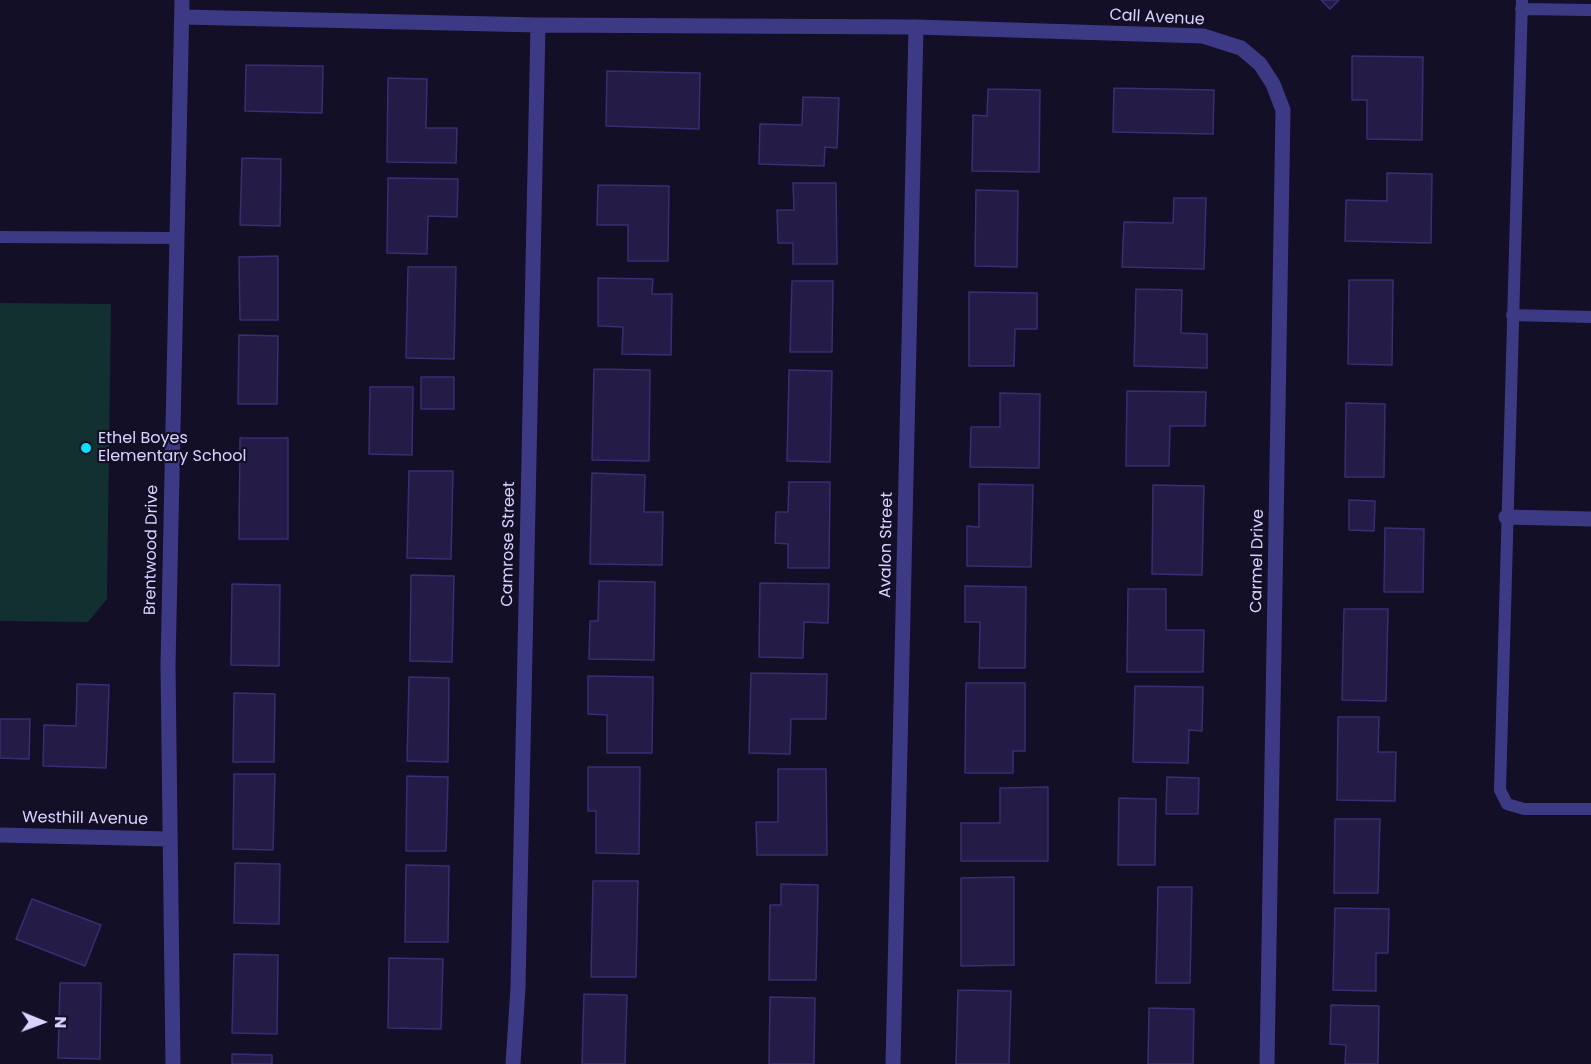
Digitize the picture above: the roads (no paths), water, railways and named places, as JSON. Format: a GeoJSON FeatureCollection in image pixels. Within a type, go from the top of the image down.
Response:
{"type":"FeatureCollection","features":[{"type":"Feature","properties":{"kind":"street","name":"Brentwood Drive"},"geometry":{"type":"LineString","coordinates":[[173,1064],[168,666],[182,0]]}},
{"type":"Feature","properties":{"kind":"street","name":"Call Avenue"},"geometry":{"type":"LineString","coordinates":[[182,17],[538,25],[916,27],[1203,36],[1241,48],[1260,64]]}},
{"type":"Feature","properties":{"kind":"street","name":"Camrose Street"},"geometry":{"type":"LineString","coordinates":[[513,1064],[518,988],[538,25]]}},
{"type":"Feature","properties":{"kind":"street","name":"Avalon Street"},"geometry":{"type":"LineString","coordinates":[[893,1064],[916,27]]}},
{"type":"Feature","properties":{"kind":"street","name":"Carmel Drive"},"geometry":{"type":"LineString","coordinates":[[1260,64],[1273,84],[1283,110],[1267,1064]]}},
{"type":"Feature","properties":{"kind":"street"},"geometry":{"type":"LineString","coordinates":[[1506,517],[1591,519]]}},
{"type":"Feature","properties":{"kind":"street","name":"Westhill Avenue"},"geometry":{"type":"LineString","coordinates":[[0,835],[169,839]]}},
{"type":"Feature","properties":{"kind":"lane"},"geometry":{"type":"LineString","coordinates":[[1591,10],[1521,4],[1500,790],[1508,804],[1524,809],[1591,809]]}},
{"type":"Feature","properties":{"kind":"lane"},"geometry":{"type":"LineString","coordinates":[[0,237],[177,238]]}},
{"type":"Feature","properties":{"kind":"lane"},"geometry":{"type":"LineString","coordinates":[[1512,315],[1591,317]]}},
{"type":"Feature","properties":{"kind":"place","name":"Ethel Boyes Elementary School"},"geometry":{"type":"Point","coordinates":[86,448]}}]}
